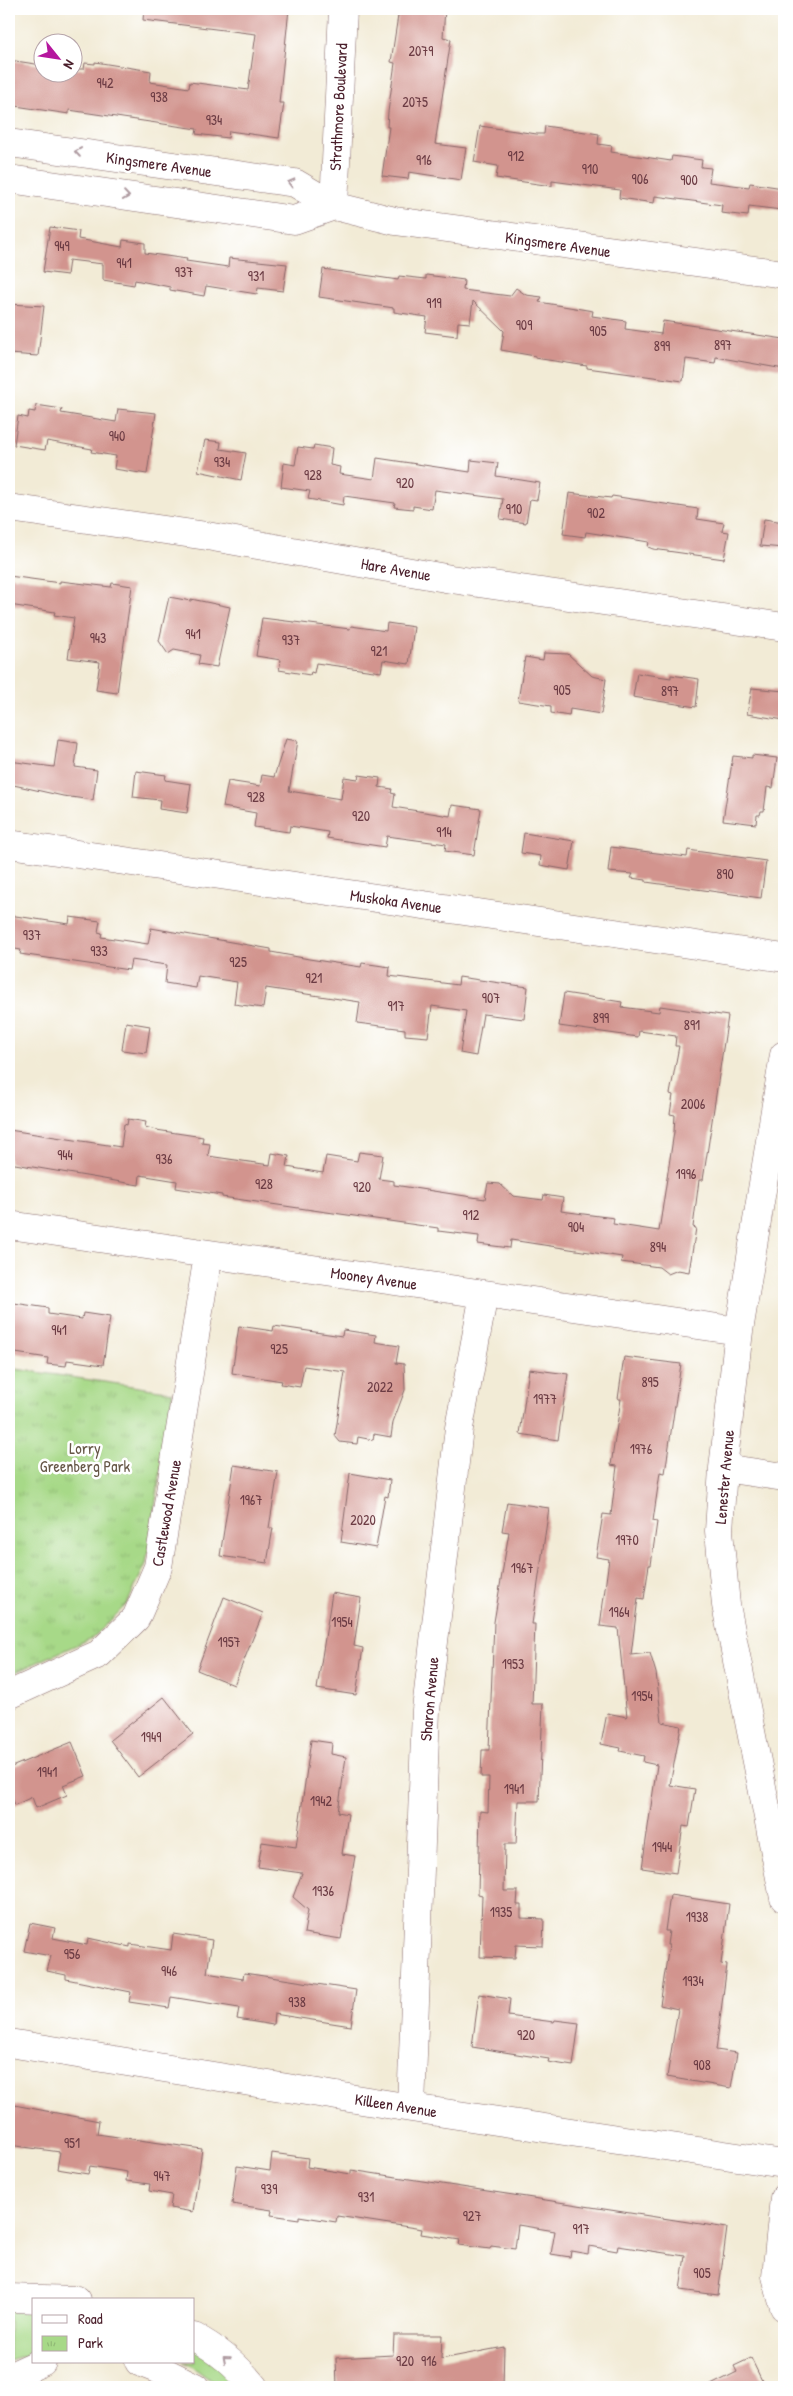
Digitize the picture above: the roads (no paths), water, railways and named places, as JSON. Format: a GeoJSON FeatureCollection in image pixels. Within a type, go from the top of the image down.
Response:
{"type":"FeatureCollection","features":[{"type":"Feature","properties":{"kind":"main road","name":"Strathmore Boulevard"},"geometry":{"type":"LineString","coordinates":[[334,206],[343,9]]}},
{"type":"Feature","properties":{"kind":"main road","name":"Kingsmere Avenue"},"geometry":{"type":"LineString","coordinates":[[9,142],[296,183],[334,206],[396,221],[784,274]]}},
{"type":"Feature","properties":{"kind":"main road"},"geometry":{"type":"LineString","coordinates":[[9,179],[294,220],[334,206]]}},
{"type":"Feature","properties":{"kind":"main road","name":"Hare Avenue"},"geometry":{"type":"LineString","coordinates":[[9,508],[206,536],[451,579],[784,627]]}},
{"type":"Feature","properties":{"kind":"main road","name":"Muskoka Avenue"},"geometry":{"type":"LineString","coordinates":[[9,844],[784,958]]}},
{"type":"Feature","properties":{"kind":"main road","name":"Lenester Avenue"},"geometry":{"type":"LineString","coordinates":[[784,1055],[778,1125],[739,1331],[723,1468],[719,1530],[726,1606],[780,1858],[784,1898]]}},
{"type":"Feature","properties":{"kind":"main road","name":"Mooney Avenue"},"geometry":{"type":"LineString","coordinates":[[9,1225],[739,1331]]}},
{"type":"Feature","properties":{"kind":"main road","name":"Castlewood Avenue"},"geometry":{"type":"LineString","coordinates":[[9,1695],[100,1654],[136,1618],[158,1567],[208,1255]]}},
{"type":"Feature","properties":{"kind":"main road","name":"Sharon Avenue"},"geometry":{"type":"LineString","coordinates":[[411,2108],[426,1710],[459,1428],[484,1294]]}},
{"type":"Feature","properties":{"kind":"main road"},"geometry":{"type":"LineString","coordinates":[[723,1468],[784,1477]]}},
{"type":"Feature","properties":{"kind":"main road","name":"Killeen Avenue"},"geometry":{"type":"LineString","coordinates":[[9,2043],[411,2108],[784,2164]]}},
{"type":"Feature","properties":{"kind":"main road"},"geometry":{"type":"LineString","coordinates":[[784,2198],[776,2276],[784,2307]]}},
{"type":"Feature","properties":{"kind":"main road"},"geometry":{"type":"LineString","coordinates":[[9,2298],[32,2299]]}},
{"type":"Feature","properties":{"kind":"main road"},"geometry":{"type":"LineString","coordinates":[[195,2338],[210,2345],[245,2376],[254,2387]]}},
{"type":"Feature","properties":{"kind":"main road"},"geometry":{"type":"LineString","coordinates":[[9,2377],[38,2364]]}},
{"type":"Feature","properties":{"kind":"main road"},"geometry":{"type":"LineString","coordinates":[[144,2364],[196,2387]]}},
{"type":"Feature","properties":{"kind":"park label","name":"Lorry Greenberg Park"},"geometry":{"type":"Point","coordinates":[85,1457]}}]}
